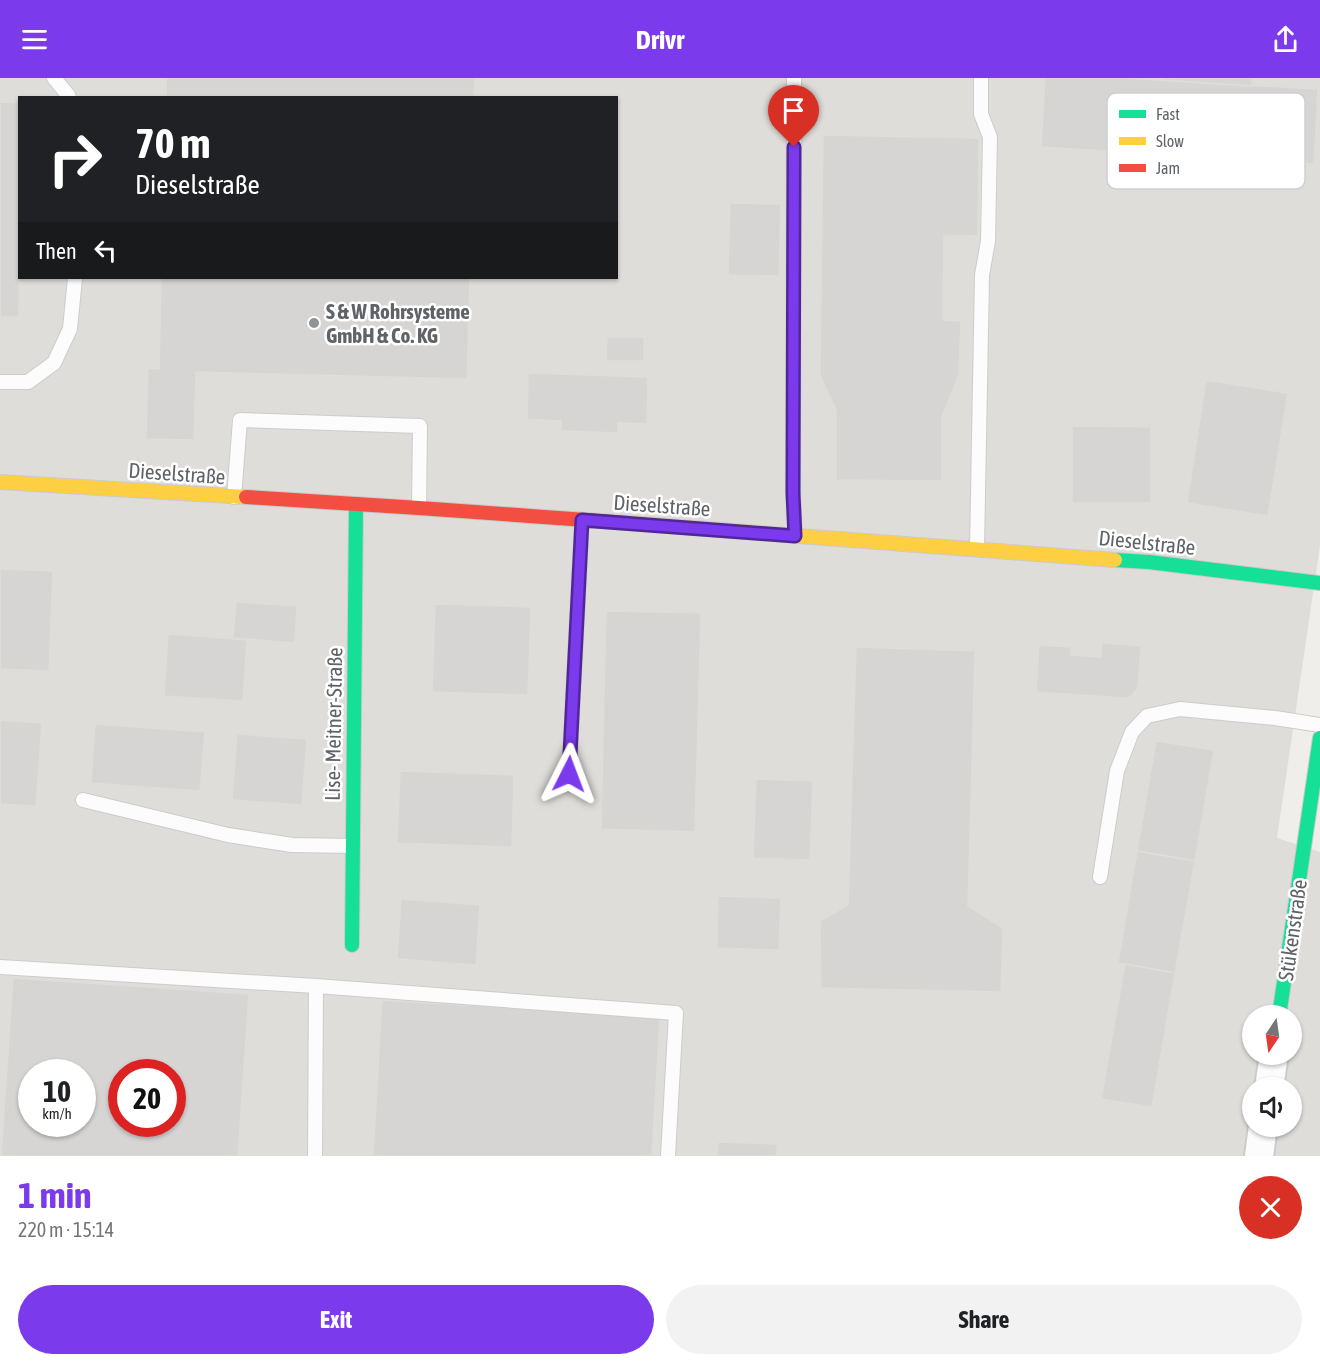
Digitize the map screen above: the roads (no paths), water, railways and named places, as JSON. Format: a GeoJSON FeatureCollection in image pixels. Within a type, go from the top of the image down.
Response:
{"type":"FeatureCollection","features":[{"type":"Feature","properties":{"kind":"street","name":"Dieselstraße"},"geometry":{"type":"LineString","coordinates":[[0,482],[419,508],[1149,562],[1320,583]]}},
{"type":"Feature","properties":{"kind":"street","name":"Lise- Meitner-Straße"},"geometry":{"type":"LineString","coordinates":[[352,945],[356,504]]}},
{"type":"Feature","properties":{"kind":"street","name":"Stükenstraße"},"geometry":{"type":"LineString","coordinates":[[1281,1005],[1320,738]]}},
{"type":"Feature","properties":{"kind":"street"},"geometry":{"type":"LineString","coordinates":[[1259,1156],[1262,1137]]}},
{"type":"Feature","properties":{"kind":"lane"},"geometry":{"type":"LineString","coordinates":[[54,78],[68,96]]}},
{"type":"Feature","properties":{"kind":"lane"},"geometry":{"type":"LineString","coordinates":[[794,78],[793,493],[795,536]]}},
{"type":"Feature","properties":{"kind":"lane"},"geometry":{"type":"LineString","coordinates":[[977,549],[982,275],[988,241],[990,137],[981,114],[981,78]]}},
{"type":"Feature","properties":{"kind":"lane"},"geometry":{"type":"LineString","coordinates":[[0,382],[28,382],[54,363],[70,329],[75,279]]}},
{"type":"Feature","properties":{"kind":"lane"},"geometry":{"type":"LineString","coordinates":[[234,497],[240,420],[420,426],[419,508]]}},
{"type":"Feature","properties":{"kind":"lane"},"geometry":{"type":"LineString","coordinates":[[569,774],[582,520]]}},
{"type":"Feature","properties":{"kind":"lane"},"geometry":{"type":"LineString","coordinates":[[1100,877],[1117,771],[1132,732],[1147,716],[1180,709],[1275,718],[1320,725]]}},
{"type":"Feature","properties":{"kind":"lane"},"geometry":{"type":"LineString","coordinates":[[83,800],[228,835],[292,844],[352,846]]}},
{"type":"Feature","properties":{"kind":"lane"},"geometry":{"type":"LineString","coordinates":[[0,967],[316,986],[676,1013],[668,1156]]}},
{"type":"Feature","properties":{"kind":"lane"},"geometry":{"type":"LineString","coordinates":[[315,1156],[316,986]]}},
{"type":"Feature","properties":{"kind":"place","name":"S & W Rohrsysteme GmbH & Co. KG"},"geometry":{"type":"Point","coordinates":[314,323]}}]}
